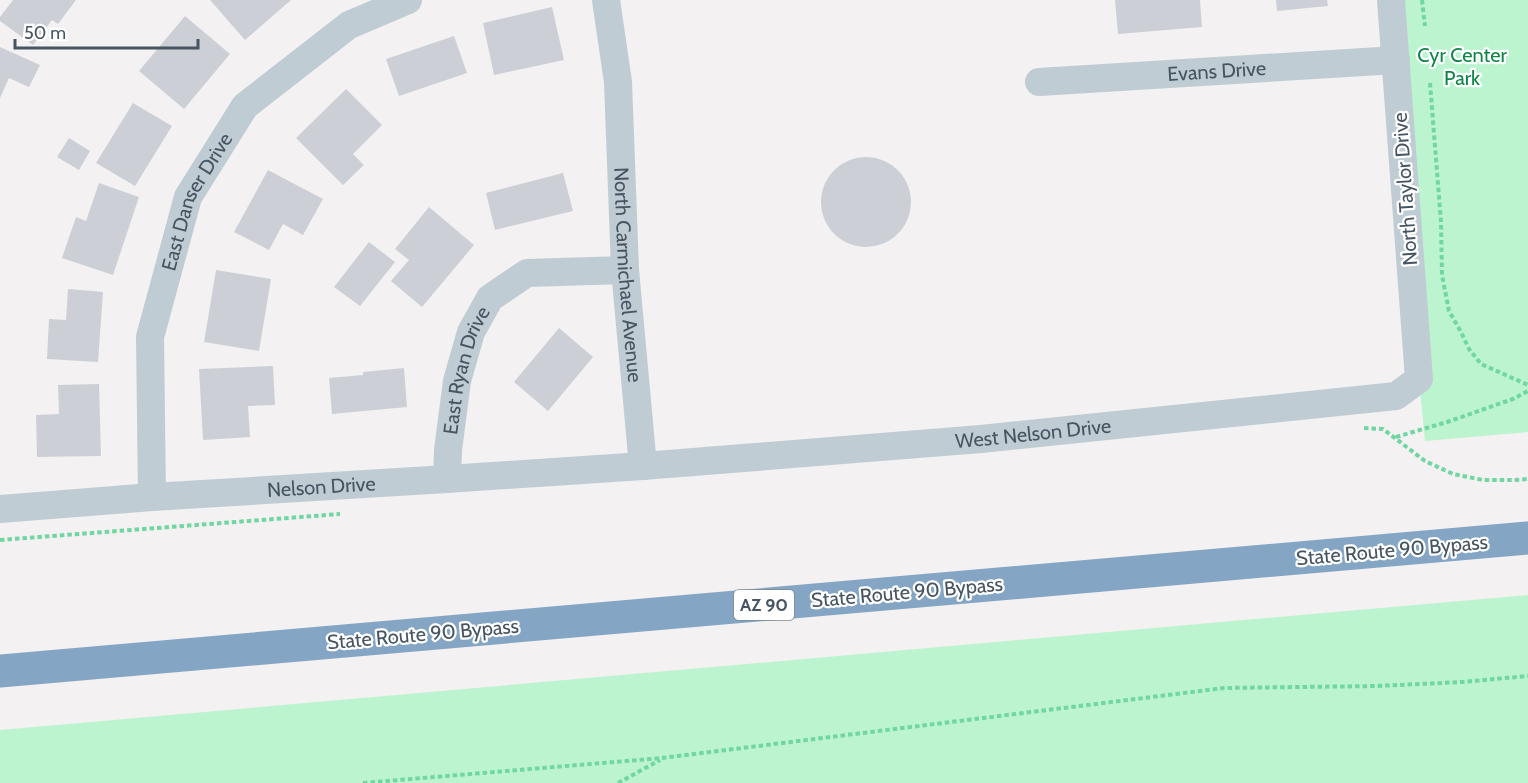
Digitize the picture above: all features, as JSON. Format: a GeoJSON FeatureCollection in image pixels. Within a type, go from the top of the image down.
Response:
{"type":"FeatureCollection","features":[{"type":"Feature","properties":{"kind":"highway","name":"State Route 90 Bypass"},"geometry":{"type":"LineString","coordinates":[[0,671],[1528,538]]}},
{"type":"Feature","properties":{"kind":"street","name":"East Danser Drive"},"geometry":{"type":"LineString","coordinates":[[152,497],[150,337],[188,197],[245,106],[349,25],[408,0]]}},
{"type":"Feature","properties":{"kind":"street","name":"North Carmichael Avenue"},"geometry":{"type":"LineString","coordinates":[[606,0],[618,82],[625,270],[643,466]]}},
{"type":"Feature","properties":{"kind":"street","name":"North Carmichael Avenue"},"geometry":{"type":"LineString","coordinates":[[618,82],[626,0]]}},
{"type":"Feature","properties":{"kind":"street","name":"North Taylor Drive"},"geometry":{"type":"LineString","coordinates":[[1391,0],[1419,379]]}},
{"type":"Feature","properties":{"kind":"street","name":"Evans Drive"},"geometry":{"type":"LineString","coordinates":[[1040,82],[1396,60]]}},
{"type":"Feature","properties":{"kind":"street","name":"East Ryan Drive"},"geometry":{"type":"LineString","coordinates":[[447,479],[448,450],[458,381],[471,332],[490,298],[527,273],[625,270]]}},
{"type":"Feature","properties":{"kind":"street","name":"West Nelson Drive"},"geometry":{"type":"LineString","coordinates":[[643,466],[981,439],[1396,396],[1419,379]]}},
{"type":"Feature","properties":{"kind":"street","name":"Nelson Drive"},"geometry":{"type":"LineString","coordinates":[[0,508],[643,466]]}},
{"type":"Feature","properties":{"kind":"path"},"geometry":{"type":"LineString","coordinates":[[1422,0],[1425,26]]}},
{"type":"Feature","properties":{"kind":"path"},"geometry":{"type":"LineString","coordinates":[[1430,83],[1441,222],[1442,275],[1449,312],[1469,349],[1481,364],[1528,385]]}},
{"type":"Feature","properties":{"kind":"path"},"geometry":{"type":"LineString","coordinates":[[1395,437],[1447,422],[1513,399],[1528,391]]}},
{"type":"Feature","properties":{"kind":"path"},"geometry":{"type":"LineString","coordinates":[[363,783],[662,758],[1224,688],[1377,686],[1528,676]]}},
{"type":"Feature","properties":{"kind":"path"},"geometry":{"type":"LineString","coordinates":[[618,783],[662,758]]}},
{"type":"Feature","properties":{"kind":"green space","name":"Cyr Center Park"},"geometry":{"type":"Polygon","coordinates":[[[1391,0],[1528,0],[1528,432],[1425,441],[1391,0]]]}},
{"type":"Feature","properties":{"kind":"green space"},"geometry":{"type":"Polygon","coordinates":[[[1528,595],[1528,783],[0,783],[0,730],[1528,595]]]}},
{"type":"Feature","properties":{"kind":"building"},"geometry":{"type":"Polygon","coordinates":[[[13,0],[76,0],[58,24],[52,20],[33,45],[0,21],[0,17],[13,0]]]}},
{"type":"Feature","properties":{"kind":"building"},"geometry":{"type":"Polygon","coordinates":[[[210,0],[291,0],[245,40],[210,0]]]}},
{"type":"Feature","properties":{"kind":"building"},"geometry":{"type":"Polygon","coordinates":[[[1115,0],[1200,0],[1202,27],[1118,34],[1115,0]]]}},
{"type":"Feature","properties":{"kind":"building"},"geometry":{"type":"Polygon","coordinates":[[[1276,0],[1327,0],[1328,6],[1277,11],[1276,0]]]}},
{"type":"Feature","properties":{"kind":"building"},"geometry":{"type":"Polygon","coordinates":[[[552,7],[564,60],[494,75],[483,23],[552,7]]]}},
{"type":"Feature","properties":{"kind":"building"},"geometry":{"type":"Polygon","coordinates":[[[185,16],[230,54],[184,109],[139,71],[185,16]]]}},
{"type":"Feature","properties":{"kind":"building"},"geometry":{"type":"Polygon","coordinates":[[[454,36],[467,73],[399,96],[386,59],[454,36]]]}},
{"type":"Feature","properties":{"kind":"building"},"geometry":{"type":"Polygon","coordinates":[[[0,47],[40,65],[29,87],[9,78],[0,98],[0,47]]]}},
{"type":"Feature","properties":{"kind":"building"},"geometry":{"type":"Polygon","coordinates":[[[346,89],[382,125],[353,154],[364,165],[343,185],[296,138],[346,89]]]}},
{"type":"Feature","properties":{"kind":"building"},"geometry":{"type":"Polygon","coordinates":[[[133,103],[172,126],[135,186],[96,163],[133,103]]]}},
{"type":"Feature","properties":{"kind":"building"},"geometry":{"type":"Polygon","coordinates":[[[69,138],[90,151],[79,170],[57,157],[69,138]]]}},
{"type":"Feature","properties":{"kind":"building"},"geometry":{"type":"Polygon","coordinates":[[[866,157],[883,160],[898,170],[908,185],[911,202],[908,219],[898,234],[883,244],[866,247],[849,244],[834,234],[824,219],[821,202],[824,185],[834,170],[849,160],[866,157]]]}},
{"type":"Feature","properties":{"kind":"building"},"geometry":{"type":"Polygon","coordinates":[[[268,170],[323,199],[303,235],[283,224],[269,250],[234,232],[268,170]]]}},
{"type":"Feature","properties":{"kind":"building"},"geometry":{"type":"Polygon","coordinates":[[[563,173],[573,211],[495,230],[486,193],[563,173]]]}},
{"type":"Feature","properties":{"kind":"building"},"geometry":{"type":"Polygon","coordinates":[[[99,183],[139,197],[113,275],[62,258],[76,217],[86,221],[99,183]]]}},
{"type":"Feature","properties":{"kind":"building"},"geometry":{"type":"Polygon","coordinates":[[[429,207],[474,245],[422,307],[391,281],[409,260],[395,249],[429,207]]]}},
{"type":"Feature","properties":{"kind":"building"},"geometry":{"type":"Polygon","coordinates":[[[369,242],[395,262],[360,306],[334,287],[369,242]]]}},
{"type":"Feature","properties":{"kind":"building"},"geometry":{"type":"Polygon","coordinates":[[[216,270],[271,279],[259,351],[204,342],[216,270]]]}},
{"type":"Feature","properties":{"kind":"building"},"geometry":{"type":"Polygon","coordinates":[[[68,289],[103,292],[98,362],[47,359],[49,319],[66,320],[68,289]]]}},
{"type":"Feature","properties":{"kind":"building"},"geometry":{"type":"Polygon","coordinates":[[[559,328],[593,357],[548,411],[514,382],[559,328]]]}},
{"type":"Feature","properties":{"kind":"building"},"geometry":{"type":"Polygon","coordinates":[[[273,366],[275,405],[248,406],[250,437],[203,440],[199,369],[273,366]]]}},
{"type":"Feature","properties":{"kind":"building"},"geometry":{"type":"Polygon","coordinates":[[[404,368],[407,407],[332,414],[329,378],[404,368]]]}},
{"type":"Feature","properties":{"kind":"building"},"geometry":{"type":"Polygon","coordinates":[[[99,384],[101,456],[37,457],[36,415],[59,414],[58,385],[99,384]]]}}]}
